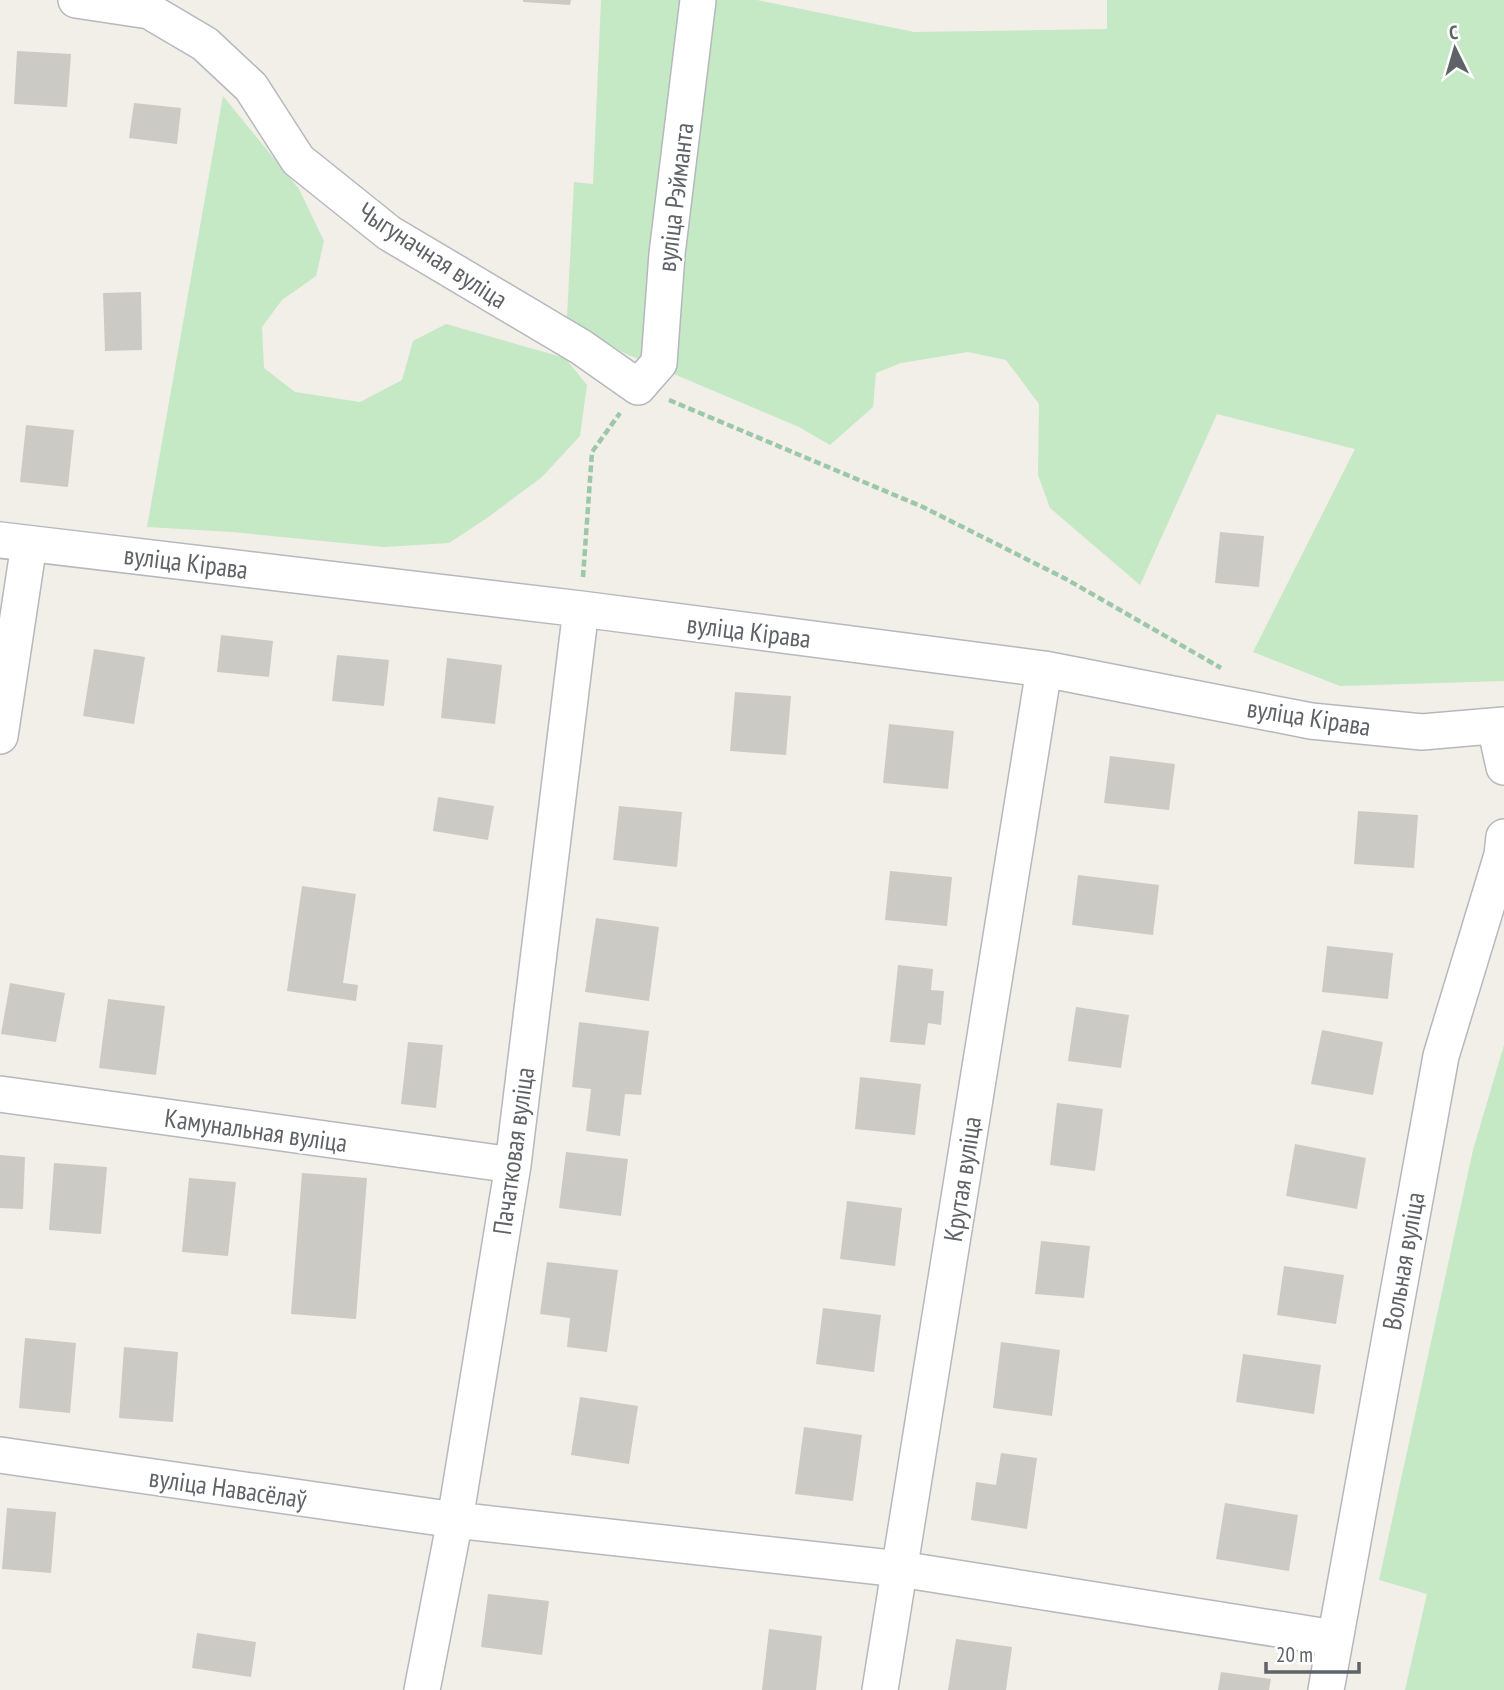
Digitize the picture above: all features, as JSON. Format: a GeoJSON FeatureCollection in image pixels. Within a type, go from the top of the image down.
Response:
{"type":"FeatureCollection","features":[{"type":"Feature","properties":{"kind":"street","name":"Чыгуначная вуліца"},"geometry":{"type":"LineString","coordinates":[[76,0],[149,11],[205,44],[251,86],[298,160],[389,233],[581,348],[638,387]]}},
{"type":"Feature","properties":{"kind":"street","name":"вуліца Рэйманта"},"geometry":{"type":"LineString","coordinates":[[638,387],[659,363],[667,254],[698,0]]}},
{"type":"Feature","properties":{"kind":"street","name":"вуліца Кірава"},"geometry":{"type":"LineString","coordinates":[[14,542],[581,609],[1044,669],[1311,721],[1422,732],[1499,726]]}},
{"type":"Feature","properties":{"kind":"street"},"geometry":{"type":"LineString","coordinates":[[0,736],[14,542]]}},
{"type":"Feature","properties":{"kind":"street","name":"Пачатковая вуліца"},"geometry":{"type":"LineString","coordinates":[[422,1690],[455,1520],[513,1166],[581,609]]}},
{"type":"Feature","properties":{"kind":"street","name":"Крутая вуліца"},"geometry":{"type":"LineString","coordinates":[[880,1690],[1044,669]]}},
{"type":"Feature","properties":{"kind":"street"},"geometry":{"type":"LineString","coordinates":[[1499,726],[1504,767]]}},
{"type":"Feature","properties":{"kind":"street","name":"Вольная вуліца"},"geometry":{"type":"LineString","coordinates":[[1326,1690],[1441,1056],[1502,855],[1504,837]]}},
{"type":"Feature","properties":{"kind":"street","name":"Камунальная вуліца"},"geometry":{"type":"LineString","coordinates":[[0,1094],[513,1166]]}},
{"type":"Feature","properties":{"kind":"street","name":"вуліца Навасёлаў"},"geometry":{"type":"LineString","coordinates":[[0,1455],[455,1520],[900,1569],[1334,1638]]}},
{"type":"Feature","properties":{"kind":"path"},"geometry":{"type":"LineString","coordinates":[[581,609],[592,452],[638,387],[923,507],[1066,579],[1230,673]]}},
{"type":"Feature","properties":{"kind":"green space"},"geometry":{"type":"Polygon","coordinates":[[[601,0],[757,0],[914,32],[1107,29],[1107,0],[1504,0],[1504,681],[1340,686],[1253,652],[1355,449],[1217,414],[1140,585],[1050,508],[1038,475],[1039,404],[1006,360],[968,352],[901,363],[876,373],[873,407],[830,445],[799,427],[622,352],[567,317],[574,182],[593,184],[601,0]]]}},
{"type":"Feature","properties":{"kind":"green space"},"geometry":{"type":"Polygon","coordinates":[[[223,96],[299,189],[324,241],[316,276],[282,300],[262,327],[264,368],[295,392],[360,402],[402,380],[413,341],[446,324],[565,358],[587,385],[580,436],[542,477],[449,543],[384,547],[232,532],[147,527],[223,96]]]}},
{"type":"Feature","properties":{"kind":"green space"},"geometry":{"type":"Polygon","coordinates":[[[1504,1045],[1504,1690],[1405,1690],[1427,1594],[1379,1580],[1473,1150],[1504,1045]]]}},
{"type":"Feature","properties":{"kind":"building"},"geometry":{"type":"Polygon","coordinates":[[[523,0],[571,0],[570,5],[523,0]]]}},
{"type":"Feature","properties":{"kind":"building"},"geometry":{"type":"Polygon","coordinates":[[[17,51],[71,54],[67,107],[14,104],[17,51]]]}},
{"type":"Feature","properties":{"kind":"building"},"geometry":{"type":"Polygon","coordinates":[[[134,103],[181,108],[177,144],[129,138],[134,103]]]}},
{"type":"Feature","properties":{"kind":"building"},"geometry":{"type":"Polygon","coordinates":[[[141,292],[142,350],[105,351],[103,293],[141,292]]]}},
{"type":"Feature","properties":{"kind":"building"},"geometry":{"type":"Polygon","coordinates":[[[26,425],[74,430],[68,487],[20,482],[26,425]]]}},
{"type":"Feature","properties":{"kind":"building"},"geometry":{"type":"Polygon","coordinates":[[[1220,532],[1264,536],[1259,587],[1215,583],[1220,532]]]}},
{"type":"Feature","properties":{"kind":"building"},"geometry":{"type":"Polygon","coordinates":[[[221,635],[273,641],[269,677],[217,672],[221,635]]]}},
{"type":"Feature","properties":{"kind":"building"},"geometry":{"type":"Polygon","coordinates":[[[94,649],[145,657],[134,724],[83,716],[94,649]]]}},
{"type":"Feature","properties":{"kind":"building"},"geometry":{"type":"Polygon","coordinates":[[[337,655],[389,660],[384,706],[332,701],[337,655]]]}},
{"type":"Feature","properties":{"kind":"building"},"geometry":{"type":"Polygon","coordinates":[[[447,658],[502,665],[495,724],[441,718],[447,658]]]}},
{"type":"Feature","properties":{"kind":"building"},"geometry":{"type":"Polygon","coordinates":[[[735,692],[791,696],[786,755],[730,751],[735,692]]]}},
{"type":"Feature","properties":{"kind":"building"},"geometry":{"type":"Polygon","coordinates":[[[889,724],[954,731],[948,789],[883,783],[889,724]]]}},
{"type":"Feature","properties":{"kind":"building"},"geometry":{"type":"Polygon","coordinates":[[[1110,756],[1175,764],[1169,810],[1104,803],[1110,756]]]}},
{"type":"Feature","properties":{"kind":"building"},"geometry":{"type":"Polygon","coordinates":[[[438,797],[494,806],[488,840],[433,831],[438,797]]]}},
{"type":"Feature","properties":{"kind":"building"},"geometry":{"type":"Polygon","coordinates":[[[619,806],[682,812],[677,867],[613,860],[619,806]]]}},
{"type":"Feature","properties":{"kind":"building"},"geometry":{"type":"Polygon","coordinates":[[[1358,811],[1418,815],[1414,868],[1354,864],[1358,811]]]}},
{"type":"Feature","properties":{"kind":"building"},"geometry":{"type":"Polygon","coordinates":[[[890,871],[952,877],[947,926],[885,920],[890,871]]]}},
{"type":"Feature","properties":{"kind":"building"},"geometry":{"type":"Polygon","coordinates":[[[1078,875],[1159,885],[1153,935],[1072,925],[1078,875]]]}},
{"type":"Feature","properties":{"kind":"building"},"geometry":{"type":"Polygon","coordinates":[[[302,886],[356,894],[343,983],[358,985],[356,1001],[287,991],[302,886]]]}},
{"type":"Feature","properties":{"kind":"building"},"geometry":{"type":"Polygon","coordinates":[[[596,918],[659,927],[649,1001],[585,992],[596,918]]]}},
{"type":"Feature","properties":{"kind":"building"},"geometry":{"type":"Polygon","coordinates":[[[1327,946],[1393,953],[1388,999],[1322,992],[1327,946]]]}},
{"type":"Feature","properties":{"kind":"building"},"geometry":{"type":"Polygon","coordinates":[[[898,965],[933,969],[931,990],[944,991],[941,1025],[928,1023],[925,1045],[890,1042],[898,965]]]}},
{"type":"Feature","properties":{"kind":"building"},"geometry":{"type":"Polygon","coordinates":[[[10,983],[65,993],[56,1042],[1,1034],[10,983]]]}},
{"type":"Feature","properties":{"kind":"building"},"geometry":{"type":"Polygon","coordinates":[[[108,999],[165,1006],[156,1075],[99,1068],[108,999]]]}},
{"type":"Feature","properties":{"kind":"building"},"geometry":{"type":"Polygon","coordinates":[[[1076,1007],[1129,1015],[1121,1068],[1068,1061],[1076,1007]]]}},
{"type":"Feature","properties":{"kind":"building"},"geometry":{"type":"Polygon","coordinates":[[[579,1022],[649,1031],[641,1095],[625,1094],[620,1136],[586,1131],[591,1089],[572,1087],[579,1022]]]}},
{"type":"Feature","properties":{"kind":"building"},"geometry":{"type":"Polygon","coordinates":[[[1322,1030],[1383,1042],[1373,1095],[1311,1084],[1322,1030]]]}},
{"type":"Feature","properties":{"kind":"building"},"geometry":{"type":"Polygon","coordinates":[[[408,1042],[443,1045],[436,1108],[401,1104],[408,1042]]]}},
{"type":"Feature","properties":{"kind":"building"},"geometry":{"type":"Polygon","coordinates":[[[860,1077],[921,1084],[915,1135],[855,1129],[860,1077]]]}},
{"type":"Feature","properties":{"kind":"building"},"geometry":{"type":"Polygon","coordinates":[[[1057,1103],[1103,1109],[1095,1171],[1050,1165],[1057,1103]]]}},
{"type":"Feature","properties":{"kind":"building"},"geometry":{"type":"Polygon","coordinates":[[[1295,1144],[1366,1158],[1357,1209],[1286,1196],[1295,1144]]]}},
{"type":"Feature","properties":{"kind":"building"},"geometry":{"type":"Polygon","coordinates":[[[566,1152],[628,1159],[621,1216],[559,1208],[566,1152]]]}},
{"type":"Feature","properties":{"kind":"building"},"geometry":{"type":"Polygon","coordinates":[[[0,1155],[25,1157],[23,1209],[0,1208],[0,1155]]]}},
{"type":"Feature","properties":{"kind":"building"},"geometry":{"type":"Polygon","coordinates":[[[54,1163],[107,1167],[101,1234],[49,1230],[54,1163]]]}},
{"type":"Feature","properties":{"kind":"building"},"geometry":{"type":"Polygon","coordinates":[[[302,1173],[367,1178],[356,1319],[291,1314],[302,1173]]]}},
{"type":"Feature","properties":{"kind":"building"},"geometry":{"type":"Polygon","coordinates":[[[189,1178],[236,1182],[228,1256],[182,1252],[189,1178]]]}},
{"type":"Feature","properties":{"kind":"building"},"geometry":{"type":"Polygon","coordinates":[[[847,1201],[902,1208],[895,1266],[840,1259],[847,1201]]]}},
{"type":"Feature","properties":{"kind":"building"},"geometry":{"type":"Polygon","coordinates":[[[1041,1241],[1090,1246],[1084,1298],[1035,1294],[1041,1241]]]}},
{"type":"Feature","properties":{"kind":"building"},"geometry":{"type":"Polygon","coordinates":[[[547,1262],[618,1270],[607,1352],[567,1347],[570,1318],[540,1314],[547,1262]]]}},
{"type":"Feature","properties":{"kind":"building"},"geometry":{"type":"Polygon","coordinates":[[[1284,1266],[1344,1275],[1336,1324],[1277,1315],[1284,1266]]]}},
{"type":"Feature","properties":{"kind":"building"},"geometry":{"type":"Polygon","coordinates":[[[823,1308],[881,1315],[874,1372],[816,1364],[823,1308]]]}},
{"type":"Feature","properties":{"kind":"building"},"geometry":{"type":"Polygon","coordinates":[[[25,1338],[76,1343],[70,1413],[19,1408],[25,1338]]]}},
{"type":"Feature","properties":{"kind":"building"},"geometry":{"type":"Polygon","coordinates":[[[1001,1342],[1060,1350],[1052,1416],[993,1408],[1001,1342]]]}},
{"type":"Feature","properties":{"kind":"building"},"geometry":{"type":"Polygon","coordinates":[[[124,1347],[178,1352],[173,1422],[119,1418],[124,1347]]]}},
{"type":"Feature","properties":{"kind":"building"},"geometry":{"type":"Polygon","coordinates":[[[1243,1354],[1321,1365],[1314,1414],[1236,1402],[1243,1354]]]}},
{"type":"Feature","properties":{"kind":"building"},"geometry":{"type":"Polygon","coordinates":[[[580,1397],[638,1406],[629,1464],[571,1455],[580,1397]]]}},
{"type":"Feature","properties":{"kind":"building"},"geometry":{"type":"Polygon","coordinates":[[[804,1427],[862,1435],[853,1501],[795,1494],[804,1427]]]}},
{"type":"Feature","properties":{"kind":"building"},"geometry":{"type":"Polygon","coordinates":[[[1001,1453],[1037,1458],[1027,1529],[971,1520],[976,1482],[996,1485],[1001,1453]]]}},
{"type":"Feature","properties":{"kind":"building"},"geometry":{"type":"Polygon","coordinates":[[[1225,1503],[1298,1515],[1289,1571],[1216,1559],[1225,1503]]]}},
{"type":"Feature","properties":{"kind":"building"},"geometry":{"type":"Polygon","coordinates":[[[7,1508],[56,1512],[51,1573],[2,1569],[7,1508]]]}},
{"type":"Feature","properties":{"kind":"building"},"geometry":{"type":"Polygon","coordinates":[[[488,1594],[549,1601],[542,1655],[481,1647],[488,1594]]]}},
{"type":"Feature","properties":{"kind":"building"},"geometry":{"type":"Polygon","coordinates":[[[769,1629],[822,1636],[816,1690],[762,1690],[769,1629]]]}},
{"type":"Feature","properties":{"kind":"building"},"geometry":{"type":"Polygon","coordinates":[[[197,1633],[256,1642],[251,1677],[192,1668],[197,1633]]]}},
{"type":"Feature","properties":{"kind":"building"},"geometry":{"type":"Polygon","coordinates":[[[956,1639],[1012,1647],[1006,1690],[948,1690],[956,1639]]]}},
{"type":"Feature","properties":{"kind":"building"},"geometry":{"type":"Polygon","coordinates":[[[1221,1672],[1271,1679],[1269,1690],[1218,1690],[1221,1672]]]}}]}
